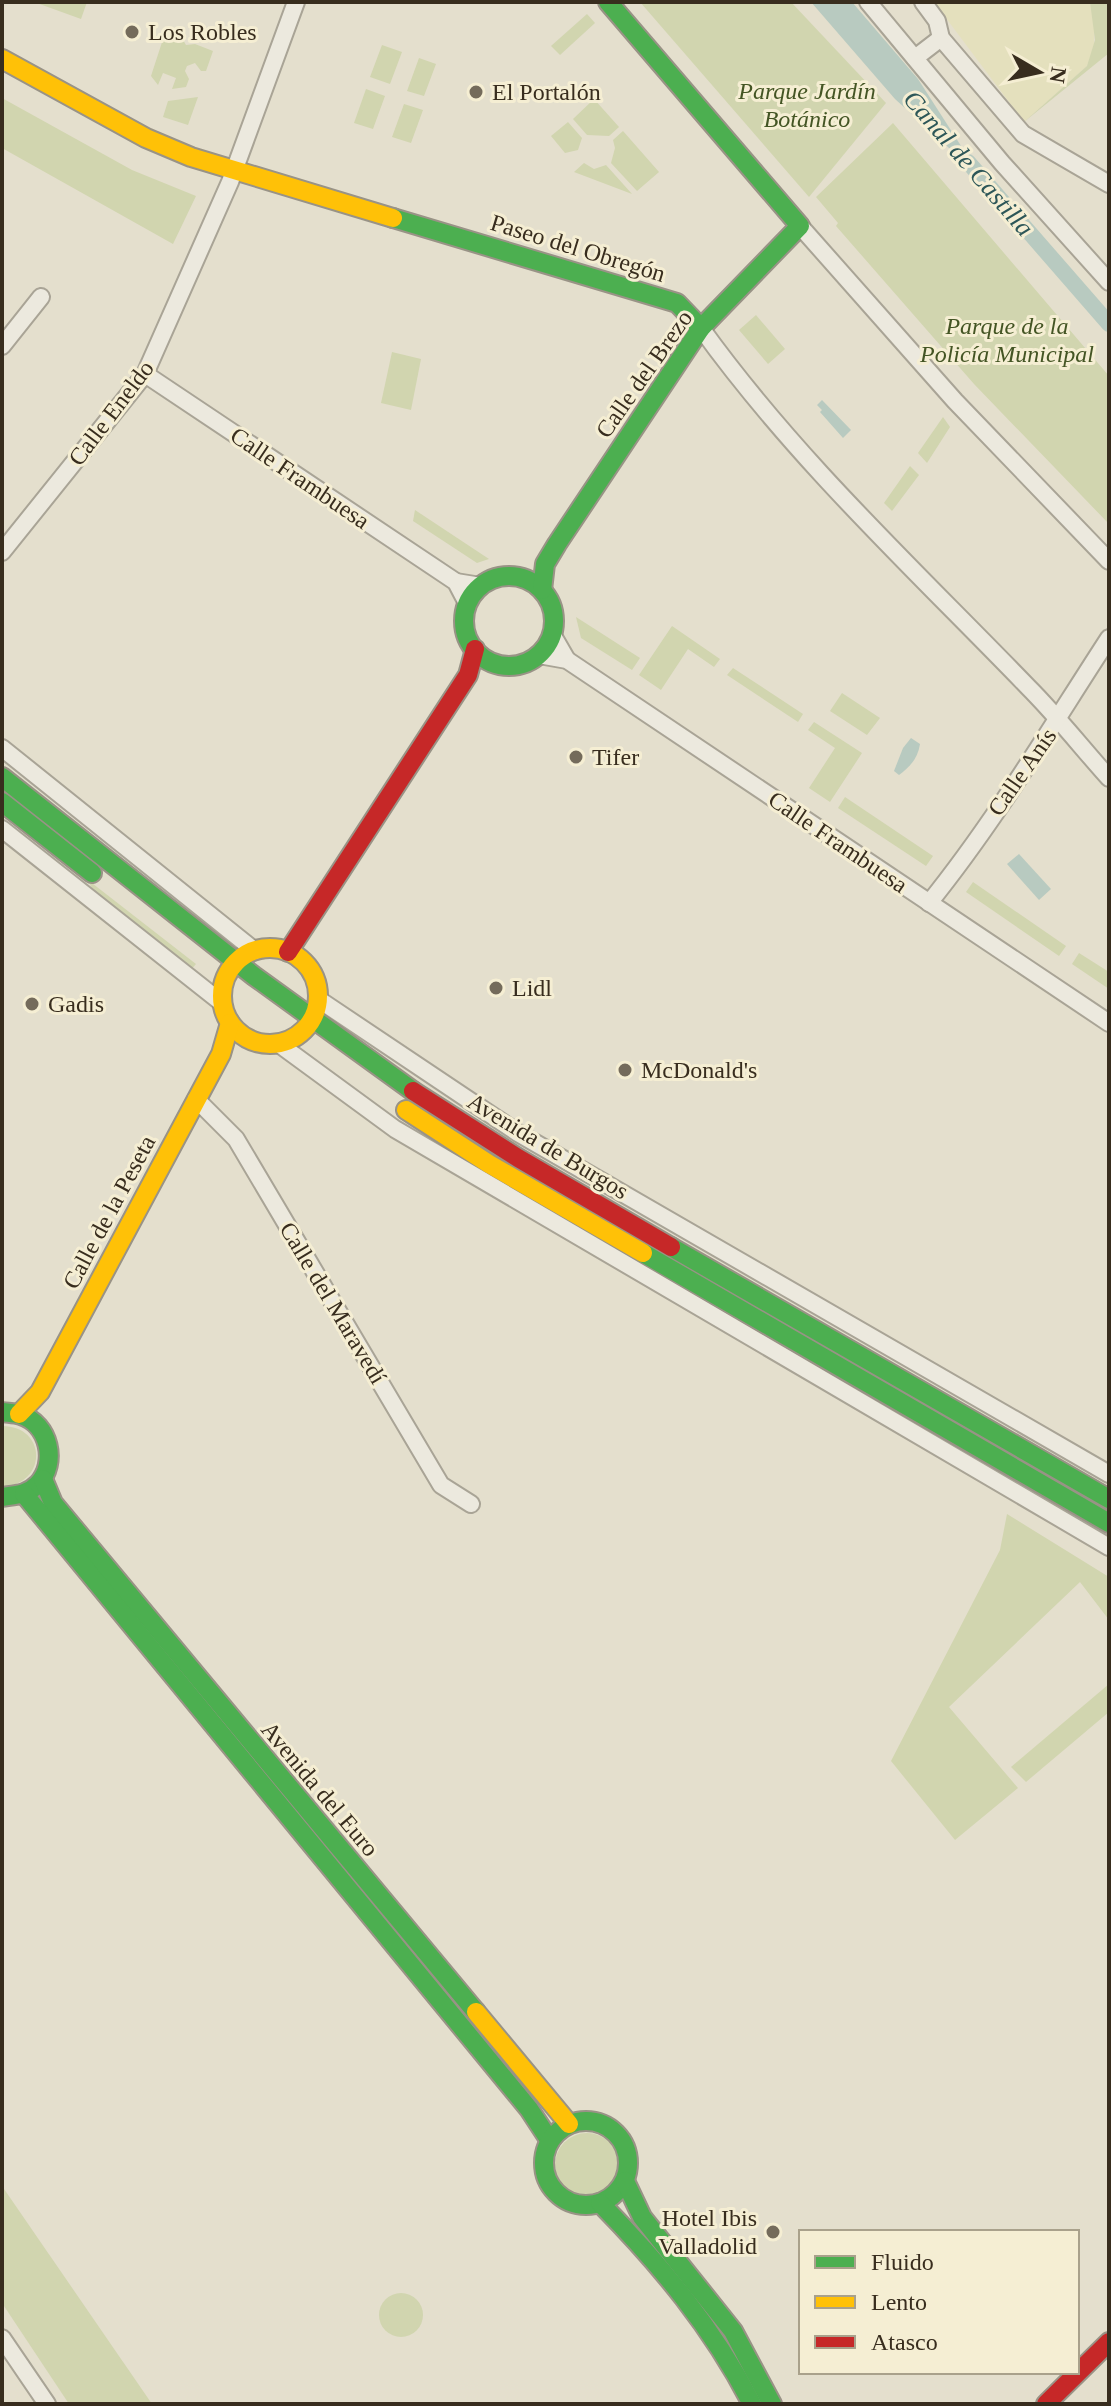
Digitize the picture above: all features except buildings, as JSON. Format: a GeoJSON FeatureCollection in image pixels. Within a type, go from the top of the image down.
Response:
{"type":"FeatureCollection","features":[{"type":"Feature","properties":{"kind":"main road"},"geometry":{"type":"LineString","coordinates":[[608,2],[800,226]]}},
{"type":"Feature","properties":{"kind":"main road","name":"Paseo del Obregón"},"geometry":{"type":"LineString","coordinates":[[2,59],[146,138],[191,157],[677,303],[701,328]]}},
{"type":"Feature","properties":{"kind":"main road","name":"Calle del Brezo"},"geometry":{"type":"LineString","coordinates":[[542,590],[545,564],[701,328],[800,226]]}},
{"type":"Feature","properties":{"kind":"main road","name":"Calle del Brezo"},"geometry":{"type":"LineString","coordinates":[[520,577],[545,564]]}},
{"type":"Feature","properties":{"kind":"main road"},"geometry":{"type":"LineString","coordinates":[[501,576],[520,577],[530,581],[548,597],[554,615],[552,634],[539,655],[520,665],[504,666],[490,662],[475,649],[465,630],[464,616],[467,603],[481,586],[501,576]]}},
{"type":"Feature","properties":{"kind":"main road"},"geometry":{"type":"LineString","coordinates":[[288,952],[468,675],[475,649]]}},
{"type":"Feature","properties":{"kind":"main road"},"geometry":{"type":"LineString","coordinates":[[468,675],[490,662]]}},
{"type":"Feature","properties":{"kind":"main road","name":"Avenida de Burgos"},"geometry":{"type":"LineString","coordinates":[[2,777],[309,1032],[518,1158],[1109,1499]]}},
{"type":"Feature","properties":{"kind":"main road"},"geometry":{"type":"LineString","coordinates":[[2,802],[103,881]]}},
{"type":"Feature","properties":{"kind":"main road","name":"Avenida de Burgos"},"geometry":{"type":"LineString","coordinates":[[188,947],[232,969]]}},
{"type":"Feature","properties":{"kind":"main road"},"geometry":{"type":"LineString","coordinates":[[277,949],[288,952],[308,968],[316,982],[318,999],[309,1032],[279,1044],[267,1045],[248,1039],[230,1023],[222,1003],[232,969],[255,951],[277,949]]}},
{"type":"Feature","properties":{"kind":"main road","name":"Calle de la Peseta"},"geometry":{"type":"LineString","coordinates":[[19,1416],[40,1392],[221,1054],[230,1023]]}},
{"type":"Feature","properties":{"kind":"main road"},"geometry":{"type":"LineString","coordinates":[[221,1054],[248,1039]]}},
{"type":"Feature","properties":{"kind":"main road","name":"Avenida de Burgos"},"geometry":{"type":"LineString","coordinates":[[396,1103],[489,1164],[1109,1523]]}},
{"type":"Feature","properties":{"kind":"main road"},"geometry":{"type":"LineString","coordinates":[[2,1497],[24,1494],[43,1479],[50,1461],[44,1432],[19,1416]]}},
{"type":"Feature","properties":{"kind":"main road","name":"Avenida del Euro"},"geometry":{"type":"LineString","coordinates":[[43,1479],[53,1503],[569,2124]]}},
{"type":"Feature","properties":{"kind":"main road","name":"Avenida del Euro"},"geometry":{"type":"LineString","coordinates":[[24,1494],[509,2085],[550,2141]]}},
{"type":"Feature","properties":{"kind":"main road"},"geometry":{"type":"LineString","coordinates":[[625,2181],[614,2195],[600,2203],[578,2205],[556,2194],[546,2177],[544,2165],[550,2141],[569,2124],[593,2122],[608,2127],[618,2135],[627,2155],[625,2181],[642,2217],[733,2331],[772,2404]]}},
{"type":"Feature","properties":{"kind":"main road"},"geometry":{"type":"LineString","coordinates":[[600,2203],[672,2283],[718,2344],[752,2404]]}},
{"type":"Feature","properties":{"kind":"main road"},"geometry":{"type":"LineString","coordinates":[[1079,2372],[1109,2342]]}},
{"type":"Feature","properties":{"kind":"main road"},"geometry":{"type":"LineString","coordinates":[[1046,2404],[1076,2374]]}},
{"type":"Feature","properties":{"kind":"street","name":"Calle Eneldo"},"geometry":{"type":"LineString","coordinates":[[2,552],[145,374],[234,171],[296,2]]}},
{"type":"Feature","properties":{"kind":"street"},"geometry":{"type":"LineString","coordinates":[[868,2],[1002,163],[1109,282]]}},
{"type":"Feature","properties":{"kind":"street"},"geometry":{"type":"LineString","coordinates":[[923,2],[937,21],[941,38],[1023,134],[1109,184]]}},
{"type":"Feature","properties":{"kind":"street"},"geometry":{"type":"LineString","coordinates":[[915,58],[941,38]]}},
{"type":"Feature","properties":{"kind":"street"},"geometry":{"type":"LineString","coordinates":[[800,226],[955,401],[1109,561]]}},
{"type":"Feature","properties":{"kind":"street"},"geometry":{"type":"LineString","coordinates":[[2,346],[41,297]]}},
{"type":"Feature","properties":{"kind":"street","name":"Paseo del Obregón"},"geometry":{"type":"LineString","coordinates":[[701,328],[731,370],[870,529],[1058,719],[1109,778]]}},
{"type":"Feature","properties":{"kind":"street","name":"Calle Frambuesa"},"geometry":{"type":"LineString","coordinates":[[145,374],[456,582],[481,586]]}},
{"type":"Feature","properties":{"kind":"street","name":"Calle Frambuesa"},"geometry":{"type":"LineString","coordinates":[[456,582],[467,603]]}},
{"type":"Feature","properties":{"kind":"street","name":"Calle Frambuesa"},"geometry":{"type":"LineString","coordinates":[[552,634],[567,660]]}},
{"type":"Feature","properties":{"kind":"street","name":"Calle Anís"},"geometry":{"type":"LineString","coordinates":[[929,903],[1058,719],[1109,638]]}},
{"type":"Feature","properties":{"kind":"street","name":"Calle Frambuesa"},"geometry":{"type":"LineString","coordinates":[[539,655],[567,660],[1109,1023]]}},
{"type":"Feature","properties":{"kind":"street"},"geometry":{"type":"LineString","coordinates":[[2,748],[255,951]]}},
{"type":"Feature","properties":{"kind":"street"},"geometry":{"type":"LineString","coordinates":[[2,756],[63,796]]}},
{"type":"Feature","properties":{"kind":"street"},"geometry":{"type":"LineString","coordinates":[[30,824],[33,839],[91,899]]}},
{"type":"Feature","properties":{"kind":"street"},"geometry":{"type":"LineString","coordinates":[[2,829],[222,1003]]}},
{"type":"Feature","properties":{"kind":"street","name":"Avenida de Burgos"},"geometry":{"type":"LineString","coordinates":[[318,999],[518,1133],[1109,1474]]}},
{"type":"Feature","properties":{"kind":"street"},"geometry":{"type":"LineString","coordinates":[[279,1044],[395,1129],[1109,1547]]}},
{"type":"Feature","properties":{"kind":"street"},"geometry":{"type":"LineString","coordinates":[[459,1094],[466,1110],[518,1158]]}},
{"type":"Feature","properties":{"kind":"street","name":"Calle del Maravedí"},"geometry":{"type":"LineString","coordinates":[[196,1099],[236,1139],[441,1485],[471,1504]]}},
{"type":"Feature","properties":{"kind":"street"},"geometry":{"type":"LineString","coordinates":[[428,1148],[489,1164]]}},
{"type":"Feature","properties":{"kind":"street"},"geometry":{"type":"LineString","coordinates":[[592,1243],[614,1249],[629,1245],[641,1229],[640,1215],[628,1197]]}},
{"type":"Feature","properties":{"kind":"street"},"geometry":{"type":"LineString","coordinates":[[683,1299],[670,1281],[682,1253],[699,1248],[727,1254]]}},
{"type":"Feature","properties":{"kind":"street"},"geometry":{"type":"LineString","coordinates":[[761,1344],[859,1379]]}},
{"type":"Feature","properties":{"kind":"street"},"geometry":{"type":"LineString","coordinates":[[999,1411],[1058,1470]]}},
{"type":"Feature","properties":{"kind":"street"},"geometry":{"type":"LineString","coordinates":[[929,1419],[1002,1484]]}},
{"type":"Feature","properties":{"kind":"street"},"geometry":{"type":"LineString","coordinates":[[2,2338],[47,2404]]}},
{"type":"Feature","properties":{"kind":"shaded area"},"geometry":{"type":"Polygon","coordinates":[[[934,2],[1090,2],[1094,50],[1087,66],[1024,122],[934,2]]]}},
{"type":"Feature","properties":{"kind":"green space"},"geometry":{"type":"Polygon","coordinates":[[[34,2],[87,2],[81,19],[34,2]]]}},
{"type":"Feature","properties":{"kind":"green space","name":"Parque Jardín Botánico"},"geometry":{"type":"Polygon","coordinates":[[[640,2],[791,2],[886,103],[809,197],[640,2]]]}},
{"type":"Feature","properties":{"kind":"green space"},"geometry":{"type":"Polygon","coordinates":[[[1090,2],[1109,2],[1109,53],[1024,122],[1087,66],[1095,40],[1090,2]]]}},
{"type":"Feature","properties":{"kind":"green space"},"geometry":{"type":"Polygon","coordinates":[[[587,14],[595,23],[560,55],[551,46],[587,14]]]}},
{"type":"Feature","properties":{"kind":"green space"},"geometry":{"type":"Polygon","coordinates":[[[165,33],[182,38],[186,45],[195,44],[213,51],[206,71],[201,71],[195,63],[187,66],[185,71],[189,79],[186,87],[172,89],[176,78],[163,73],[158,85],[151,76],[165,33]]]}},
{"type":"Feature","properties":{"kind":"green space"},"geometry":{"type":"Polygon","coordinates":[[[382,45],[402,52],[390,84],[370,77],[382,45]]]}},
{"type":"Feature","properties":{"kind":"green space"},"geometry":{"type":"Polygon","coordinates":[[[419,58],[436,64],[424,96],[407,91],[419,58]]]}},
{"type":"Feature","properties":{"kind":"green space"},"geometry":{"type":"Polygon","coordinates":[[[366,89],[385,96],[373,129],[354,123],[366,89]]]}},
{"type":"Feature","properties":{"kind":"green space"},"geometry":{"type":"Polygon","coordinates":[[[198,97],[188,125],[163,117],[168,101],[198,97]]]}},
{"type":"Feature","properties":{"kind":"green space"},"geometry":{"type":"Polygon","coordinates":[[[2,98],[132,170],[196,196],[173,244],[2,148],[2,98]]]}},
{"type":"Feature","properties":{"kind":"green space"},"geometry":{"type":"Polygon","coordinates":[[[594,99],[619,127],[609,136],[587,135],[573,119],[594,99]]]}},
{"type":"Feature","properties":{"kind":"green space"},"geometry":{"type":"Polygon","coordinates":[[[404,104],[423,110],[411,143],[392,137],[404,104]]]}},
{"type":"Feature","properties":{"kind":"green space"},"geometry":{"type":"Polygon","coordinates":[[[568,122],[582,138],[578,150],[565,153],[551,136],[568,122]]]}},
{"type":"Feature","properties":{"kind":"green space","name":"Parque de la Policía Municipal"},"geometry":{"type":"Polygon","coordinates":[[[893,123],[1109,376],[1109,524],[974,384],[836,226],[838,223],[816,197],[893,123]]]}},
{"type":"Feature","properties":{"kind":"green space"},"geometry":{"type":"Polygon","coordinates":[[[623,131],[659,172],[637,191],[611,163],[615,148],[613,140],[623,131]]]}},
{"type":"Feature","properties":{"kind":"green space"},"geometry":{"type":"Polygon","coordinates":[[[584,163],[594,169],[606,165],[632,194],[574,172],[584,163]]]}},
{"type":"Feature","properties":{"kind":"green space"},"geometry":{"type":"Polygon","coordinates":[[[756,315],[785,349],[768,364],[739,330],[756,315]]]}},
{"type":"Feature","properties":{"kind":"green space"},"geometry":{"type":"Polygon","coordinates":[[[392,352],[421,359],[411,410],[381,403],[392,352]]]}},
{"type":"Feature","properties":{"kind":"green space"},"geometry":{"type":"Polygon","coordinates":[[[943,417],[950,427],[927,463],[918,453],[943,417]]]}},
{"type":"Feature","properties":{"kind":"green space"},"geometry":{"type":"Polygon","coordinates":[[[910,466],[919,475],[892,511],[884,503],[910,466]]]}},
{"type":"Feature","properties":{"kind":"green space"},"geometry":{"type":"Polygon","coordinates":[[[415,510],[489,559],[477,563],[413,521],[415,510]]]}},
{"type":"Feature","properties":{"kind":"green space"},"geometry":{"type":"Polygon","coordinates":[[[576,617],[640,658],[632,670],[581,638],[576,617]]]}},
{"type":"Feature","properties":{"kind":"green space"},"geometry":{"type":"Polygon","coordinates":[[[672,626],[720,659],[714,667],[688,649],[661,690],[639,675],[672,626]]]}},
{"type":"Feature","properties":{"kind":"green space"},"geometry":{"type":"Polygon","coordinates":[[[733,668],[803,714],[798,722],[727,675],[733,668]]]}},
{"type":"Feature","properties":{"kind":"green space"},"geometry":{"type":"Polygon","coordinates":[[[842,693],[880,718],[867,735],[830,711],[842,693]]]}},
{"type":"Feature","properties":{"kind":"green space"},"geometry":{"type":"Polygon","coordinates":[[[814,722],[862,753],[830,802],[809,788],[835,748],[808,730],[814,722]]]}},
{"type":"Feature","properties":{"kind":"green space"},"geometry":{"type":"Polygon","coordinates":[[[845,797],[933,856],[926,866],[838,808],[845,797]]]}},
{"type":"Feature","properties":{"kind":"green space"},"geometry":{"type":"Polygon","coordinates":[[[88,880],[196,964],[190,971],[150,941],[103,900],[88,880]]]}},
{"type":"Feature","properties":{"kind":"green space"},"geometry":{"type":"Polygon","coordinates":[[[973,882],[1066,946],[1059,956],[966,892],[973,882]]]}},
{"type":"Feature","properties":{"kind":"green space"},"geometry":{"type":"Polygon","coordinates":[[[1079,953],[1109,972],[1109,989],[1072,964],[1079,953]]]}},
{"type":"Feature","properties":{"kind":"green space"},"geometry":{"type":"Polygon","coordinates":[[[2,1426],[17,1428],[27,1435],[36,1455],[28,1476],[17,1484],[2,1487],[2,1426]]]}},
{"type":"Feature","properties":{"kind":"green space"},"geometry":{"type":"Polygon","coordinates":[[[1007,1514],[1109,1577],[1109,1620],[1080,1582],[949,1707],[1018,1788],[955,1840],[891,1761],[1000,1550],[1007,1514]]]}},
{"type":"Feature","properties":{"kind":"green space"},"geometry":{"type":"Polygon","coordinates":[[[1109,1684],[1109,1712],[1026,1782],[1011,1767],[1109,1684]]]}},
{"type":"Feature","properties":{"kind":"green space"},"geometry":{"type":"Polygon","coordinates":[[[587,2133],[610,2142],[619,2165],[610,2188],[587,2197],[564,2188],[555,2165],[564,2142],[587,2133]]]}},
{"type":"Feature","properties":{"kind":"green space"},"geometry":{"type":"Polygon","coordinates":[[[2,2186],[152,2404],[69,2404],[2,2303],[2,2186]]]}},
{"type":"Feature","properties":{"kind":"green space"},"geometry":{"type":"Polygon","coordinates":[[[401,2293],[417,2299],[423,2315],[417,2331],[401,2337],[385,2331],[379,2315],[385,2299],[401,2293]]]}},
{"type":"Feature","properties":{"kind":"water"},"geometry":{"type":"Polygon","coordinates":[[[811,2],[852,2],[918,79],[981,177],[895,99],[811,2]]]}},
{"type":"Feature","properties":{"kind":"water"},"geometry":{"type":"Polygon","coordinates":[[[822,400],[851,430],[843,438],[820,412],[822,410],[817,405],[822,400]]]}},
{"type":"Feature","properties":{"kind":"water"},"geometry":{"type":"Polygon","coordinates":[[[911,738],[920,744],[919,749],[913,762],[899,775],[894,771],[903,748],[911,738]]]}},
{"type":"Feature","properties":{"kind":"water"},"geometry":{"type":"Polygon","coordinates":[[[1019,854],[1051,889],[1039,900],[1007,864],[1019,854]]]}},
{"type":"Feature","properties":{"kind":"waterway","name":"Canal de Castilla"},"geometry":{"type":"LineString","coordinates":[[968,162],[1109,324]]}},
{"type":"Feature","properties":{"kind":"traffic: fast"},"geometry":{"type":"LineString","coordinates":[[542,590],[545,564],[557,544],[701,328],[800,226],[608,2]]}},
{"type":"Feature","properties":{"kind":"traffic: fast"},"geometry":{"type":"LineString","coordinates":[[393,218],[677,303],[701,328]]}},
{"type":"Feature","properties":{"kind":"traffic: fast"},"geometry":{"type":"LineString","coordinates":[[509,576],[526,580],[541,589],[550,604],[554,621],[550,638],[541,653],[526,662],[509,666],[492,662],[477,653],[468,638],[464,621],[468,604],[477,589],[492,580],[509,576]]}},
{"type":"Feature","properties":{"kind":"traffic: fast"},"geometry":{"type":"LineString","coordinates":[[2,777],[254,976],[413,1091]]}},
{"type":"Feature","properties":{"kind":"traffic: fast"},"geometry":{"type":"LineString","coordinates":[[2,802],[92,873]]}},
{"type":"Feature","properties":{"kind":"traffic: fast"},"geometry":{"type":"LineString","coordinates":[[671,1247],[1109,1499]]}},
{"type":"Feature","properties":{"kind":"traffic: fast"},"geometry":{"type":"LineString","coordinates":[[643,1253],[1109,1523]]}},
{"type":"Feature","properties":{"kind":"traffic: fast"},"geometry":{"type":"LineString","coordinates":[[2,1412],[31,1420],[44,1435],[49,1455],[44,1475],[34,1488],[2,1497]]}},
{"type":"Feature","properties":{"kind":"traffic: fast"},"geometry":{"type":"LineString","coordinates":[[43,1479],[53,1503],[476,2012]]}},
{"type":"Feature","properties":{"kind":"traffic: fast"},"geometry":{"type":"LineString","coordinates":[[24,1494],[529,2109],[550,2141]]}},
{"type":"Feature","properties":{"kind":"traffic: fast"},"geometry":{"type":"LineString","coordinates":[[586,2121],[602,2124],[616,2133],[625,2147],[628,2163],[625,2179],[616,2193],[602,2202],[586,2205],[570,2202],[556,2193],[547,2179],[544,2163],[547,2147],[556,2133],[570,2124],[586,2121]]}},
{"type":"Feature","properties":{"kind":"traffic: fast"},"geometry":{"type":"LineString","coordinates":[[625,2181],[642,2217],[733,2331],[772,2404]]}},
{"type":"Feature","properties":{"kind":"traffic: fast"},"geometry":{"type":"LineString","coordinates":[[600,2203],[644,2249],[703,2323],[752,2404]]}},
{"type":"Feature","properties":{"kind":"traffic: slow"},"geometry":{"type":"LineString","coordinates":[[2,59],[146,138],[191,157],[393,218]]}},
{"type":"Feature","properties":{"kind":"traffic: slow"},"geometry":{"type":"LineString","coordinates":[[270,948],[288,952],[304,962],[314,978],[318,996],[314,1014],[304,1030],[288,1040],[270,1044],[252,1040],[236,1030],[226,1014],[222,996],[226,978],[236,962],[252,952],[270,948]]}},
{"type":"Feature","properties":{"kind":"traffic: slow"},"geometry":{"type":"LineString","coordinates":[[19,1414],[40,1392],[221,1054],[230,1023]]}},
{"type":"Feature","properties":{"kind":"traffic: slow"},"geometry":{"type":"LineString","coordinates":[[406,1110],[489,1164],[643,1253]]}},
{"type":"Feature","properties":{"kind":"traffic: slow"},"geometry":{"type":"LineString","coordinates":[[476,2012],[569,2124]]}},
{"type":"Feature","properties":{"kind":"traffic: jam"},"geometry":{"type":"LineString","coordinates":[[288,952],[468,675],[475,649]]}},
{"type":"Feature","properties":{"kind":"traffic: jam"},"geometry":{"type":"LineString","coordinates":[[413,1091],[518,1158],[671,1247]]}},
{"type":"Feature","properties":{"kind":"traffic: jam"},"geometry":{"type":"LineString","coordinates":[[1079,2372],[1109,2342]]}},
{"type":"Feature","properties":{"kind":"traffic: jam"},"geometry":{"type":"LineString","coordinates":[[1046,2404],[1076,2374]]}},
{"type":"Feature","properties":{"kind":"place","name":"Los Robles"},"geometry":{"type":"Point","coordinates":[132,32]}},
{"type":"Feature","properties":{"kind":"place","name":"El Portalón"},"geometry":{"type":"Point","coordinates":[476,92]}},
{"type":"Feature","properties":{"kind":"place","name":"Tifer"},"geometry":{"type":"Point","coordinates":[576,757]}},
{"type":"Feature","properties":{"kind":"place","name":"Lidl"},"geometry":{"type":"Point","coordinates":[496,988]}},
{"type":"Feature","properties":{"kind":"place","name":"Gadis"},"geometry":{"type":"Point","coordinates":[32,1004]}},
{"type":"Feature","properties":{"kind":"place","name":"McDonald's"},"geometry":{"type":"Point","coordinates":[625,1070]}},
{"type":"Feature","properties":{"kind":"place","name":"Hotel Ibis Valladolid"},"geometry":{"type":"Point","coordinates":[773,2232]}}]}
